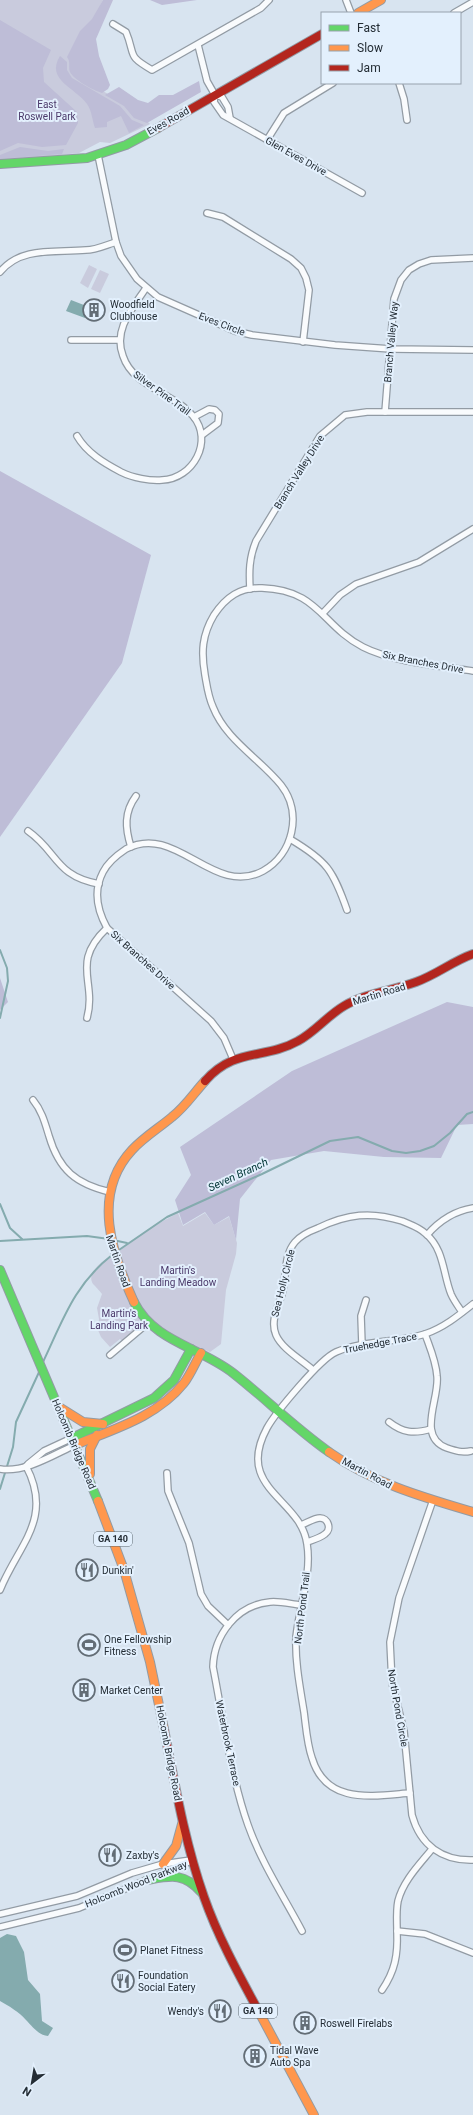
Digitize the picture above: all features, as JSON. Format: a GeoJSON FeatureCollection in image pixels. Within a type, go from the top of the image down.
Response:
{"type":"FeatureCollection","features":[{"type":"Feature","properties":{"kind":"street"},"geometry":{"type":"LineString","coordinates":[[113,24],[126,32],[131,52],[137,61],[152,70],[261,8],[269,0]]}},
{"type":"Feature","properties":{"kind":"street"},"geometry":{"type":"LineString","coordinates":[[346,0],[351,12]]}},
{"type":"Feature","properties":{"kind":"street"},"geometry":{"type":"LineString","coordinates":[[360,12],[381,0]]}},
{"type":"Feature","properties":{"kind":"street"},"geometry":{"type":"LineString","coordinates":[[456,12],[473,2]]}},
{"type":"Feature","properties":{"kind":"street","name":"Eves Road"},"geometry":{"type":"LineString","coordinates":[[0,164],[72,160],[98,155],[134,141],[321,35]]}},
{"type":"Feature","properties":{"kind":"street"},"geometry":{"type":"LineString","coordinates":[[198,45],[207,81],[215,95],[222,98],[228,107],[230,118]]}},
{"type":"Feature","properties":{"kind":"street"},"geometry":{"type":"LineString","coordinates":[[267,140],[284,113],[331,84]]}},
{"type":"Feature","properties":{"kind":"street"},"geometry":{"type":"LineString","coordinates":[[399,84],[404,99],[407,120]]}},
{"type":"Feature","properties":{"kind":"street","name":"Glen Eves Drive"},"geometry":{"type":"LineString","coordinates":[[215,95],[215,105],[223,115],[362,193]]}},
{"type":"Feature","properties":{"kind":"street","name":"Eves Circle"},"geometry":{"type":"LineString","coordinates":[[98,155],[116,242],[128,268],[146,288],[172,304],[235,331],[303,342],[391,349],[473,350]]}},
{"type":"Feature","properties":{"kind":"street"},"geometry":{"type":"LineString","coordinates":[[207,213],[223,217],[291,259],[301,268],[306,278],[309,290],[303,342]]}},
{"type":"Feature","properties":{"kind":"street"},"geometry":{"type":"LineString","coordinates":[[0,272],[16,258],[28,253],[88,250],[116,242]]}},
{"type":"Feature","properties":{"kind":"street","name":"Branch Valley Way"},"geometry":{"type":"LineString","coordinates":[[385,412],[394,299],[401,280],[409,270],[419,264],[431,260],[473,258]]}},
{"type":"Feature","properties":{"kind":"street","name":"Silver Pine Trail"},"geometry":{"type":"LineString","coordinates":[[146,288],[125,319],[120,340],[123,357],[132,372],[186,408],[194,417],[202,435]]}},
{"type":"Feature","properties":{"kind":"street"},"geometry":{"type":"LineString","coordinates":[[71,340],[120,340]]}},
{"type":"Feature","properties":{"kind":"street"},"geometry":{"type":"LineString","coordinates":[[77,436],[91,454],[123,473],[136,478],[161,481],[178,477],[191,468],[200,452],[202,435],[218,424],[219,414],[215,410],[209,409],[194,417]]}},
{"type":"Feature","properties":{"kind":"street","name":"Branch Valley Drive"},"geometry":{"type":"LineString","coordinates":[[250,589],[249,567],[251,552],[256,542],[320,436],[345,415],[385,412],[473,412]]}},
{"type":"Feature","properties":{"kind":"street"},"geometry":{"type":"LineString","coordinates":[[323,613],[340,595],[356,584],[419,562],[473,529]]}},
{"type":"Feature","properties":{"kind":"street","name":"Six Branches Drive"},"geometry":{"type":"LineString","coordinates":[[233,1059],[224,1038],[211,1021],[107,928],[98,907],[98,884],[103,872],[110,862],[131,847],[148,843],[165,845],[220,874],[241,877],[256,874],[271,866],[282,854],[290,839],[293,817],[287,795],[281,785],[231,735],[220,720],[209,696],[202,660],[204,635],[218,608],[234,593],[244,589],[266,588],[294,593],[308,600],[352,640],[375,652],[473,672]]}},
{"type":"Feature","properties":{"kind":"street"},"geometry":{"type":"LineString","coordinates":[[131,847],[127,836],[126,819],[129,807],[136,796]]}},
{"type":"Feature","properties":{"kind":"street"},"geometry":{"type":"LineString","coordinates":[[28,831],[40,840],[55,861],[66,871],[81,880],[98,884]]}},
{"type":"Feature","properties":{"kind":"street"},"geometry":{"type":"LineString","coordinates":[[290,839],[314,853],[327,867],[337,883],[347,910]]}},
{"type":"Feature","properties":{"kind":"street"},"geometry":{"type":"LineString","coordinates":[[87,1018],[90,1006],[86,974],[87,960],[94,942],[107,928]]}},
{"type":"Feature","properties":{"kind":"street","name":"Martin Road"},"geometry":{"type":"LineString","coordinates":[[473,954],[460,959],[416,982],[346,1004],[331,1014],[306,1036],[289,1045],[233,1059],[212,1072],[178,1111],[132,1149],[119,1168],[110,1192],[106,1218],[110,1244],[132,1300],[148,1323],[166,1338],[201,1353],[232,1372],[323,1447],[354,1468],[391,1486],[473,1512]]}},
{"type":"Feature","properties":{"kind":"street"},"geometry":{"type":"LineString","coordinates":[[32,1100],[42,1113],[53,1150],[64,1168],[84,1184],[110,1192]]}},
{"type":"Feature","properties":{"kind":"street"},"geometry":{"type":"LineString","coordinates":[[428,1235],[446,1217],[457,1212],[473,1208]]}},
{"type":"Feature","properties":{"kind":"street","name":"Sea Holly Circle"},"geometry":{"type":"LineString","coordinates":[[313,1370],[281,1342],[274,1327],[274,1316],[284,1284],[288,1255],[295,1241],[305,1234],[334,1220],[362,1214],[392,1218],[414,1226],[428,1235],[439,1251],[451,1294],[462,1312]]}},
{"type":"Feature","properties":{"kind":"street","name":"Holcomb Bridge Road"},"geometry":{"type":"LineString","coordinates":[[0,1270],[74,1441],[117,1551],[142,1631],[159,1704],[182,1817],[204,1897],[235,1967],[314,2115]]}},
{"type":"Feature","properties":{"kind":"street"},"geometry":{"type":"LineString","coordinates":[[362,1345],[360,1316],[366,1300]]}},
{"type":"Feature","properties":{"kind":"street","name":"Truehedge Trace"},"geometry":{"type":"LineString","coordinates":[[280,1411],[313,1370],[334,1352],[347,1347],[425,1334],[444,1325],[473,1304]]}},
{"type":"Feature","properties":{"kind":"street"},"geometry":{"type":"LineString","coordinates":[[110,1355],[148,1323]]}},
{"type":"Feature","properties":{"kind":"street"},"geometry":{"type":"LineString","coordinates":[[425,1334],[435,1362],[438,1377],[431,1429],[435,1440],[443,1447],[459,1452],[471,1451]]}},
{"type":"Feature","properties":{"kind":"street"},"geometry":{"type":"LineString","coordinates":[[0,1469],[12,1470],[26,1466],[154,1398],[174,1380],[191,1349]]}},
{"type":"Feature","properties":{"kind":"street"},"geometry":{"type":"LineString","coordinates":[[74,1441],[97,1435],[144,1416],[165,1403],[184,1383],[201,1353]]}},
{"type":"Feature","properties":{"kind":"street"},"geometry":{"type":"LineString","coordinates":[[59,1406],[83,1422],[103,1424]]}},
{"type":"Feature","properties":{"kind":"street","name":"North Pond Trail"},"geometry":{"type":"LineString","coordinates":[[280,1411],[268,1426],[261,1440],[259,1469],[270,1490],[293,1513],[301,1525],[307,1542],[308,1560],[296,1636],[297,1665],[310,1751],[316,1768],[331,1786],[351,1795],[366,1797],[410,1793]]}},
{"type":"Feature","properties":{"kind":"street"},"geometry":{"type":"LineString","coordinates":[[389,1422],[398,1429],[409,1432],[420,1433],[431,1429]]}},
{"type":"Feature","properties":{"kind":"street"},"geometry":{"type":"LineString","coordinates":[[91,1482],[89,1450],[97,1435]]}},
{"type":"Feature","properties":{"kind":"street"},"geometry":{"type":"LineString","coordinates":[[0,1590],[26,1543],[36,1509],[35,1486],[26,1466]]}},
{"type":"Feature","properties":{"kind":"street"},"geometry":{"type":"LineString","coordinates":[[167,1473],[168,1491],[189,1543],[200,1594],[208,1606],[228,1625]]}},
{"type":"Feature","properties":{"kind":"street","name":"North Pond Circle"},"geometry":{"type":"LineString","coordinates":[[433,1500],[399,1598],[390,1642],[392,1683],[404,1731],[415,1826],[422,1838],[432,1849],[452,1858],[473,1860]]}},
{"type":"Feature","properties":{"kind":"street"},"geometry":{"type":"LineString","coordinates":[[301,1525],[321,1518],[329,1524],[329,1530],[325,1534],[307,1542]]}},
{"type":"Feature","properties":{"kind":"street","name":"Waterbrook Terrace"},"geometry":{"type":"LineString","coordinates":[[301,1605],[278,1602],[260,1603],[244,1611],[228,1625],[216,1646],[213,1668],[240,1800],[254,1842],[302,1931]]}},
{"type":"Feature","properties":{"kind":"street"},"geometry":{"type":"LineString","coordinates":[[163,1864],[178,1844],[182,1831],[182,1817]]}},
{"type":"Feature","properties":{"kind":"street"},"geometry":{"type":"LineString","coordinates":[[382,1990],[391,1976],[398,1955],[397,1909],[401,1892],[408,1878],[432,1849]]}},
{"type":"Feature","properties":{"kind":"street","name":"Holcomb Wood Parkway"},"geometry":{"type":"LineString","coordinates":[[0,1914],[77,1896],[132,1873],[163,1864],[193,1860]]}},
{"type":"Feature","properties":{"kind":"street","name":"Holcomb Wood Parkway"},"geometry":{"type":"LineString","coordinates":[[0,1927],[79,1908],[193,1860]]}},
{"type":"Feature","properties":{"kind":"street"},"geometry":{"type":"LineString","coordinates":[[147,1880],[175,1875],[195,1883],[204,1897]]}},
{"type":"Feature","properties":{"kind":"street"},"geometry":{"type":"LineString","coordinates":[[398,1931],[425,1934],[473,1953]]}},
{"type":"Feature","properties":{"kind":"green space","name":"East Roswell Park"},"geometry":{"type":"Polygon","coordinates":[[[0,0],[103,0],[72,63],[101,90],[133,108],[150,124],[110,143],[100,142],[79,153],[0,161],[0,0]]]}},
{"type":"Feature","properties":{"kind":"green space"},"geometry":{"type":"Polygon","coordinates":[[[103,0],[113,0],[96,39],[99,56],[110,85],[108,89],[102,93],[84,84],[72,75],[69,70],[69,61],[67,57],[80,31],[92,19],[103,0]]]}},
{"type":"Feature","properties":{"kind":"green space"},"geometry":{"type":"Polygon","coordinates":[[[150,0],[197,0],[162,5],[150,0]]]}},
{"type":"Feature","properties":{"kind":"green space"},"geometry":{"type":"Polygon","coordinates":[[[0,20],[51,50],[43,68],[44,82],[77,112],[78,123],[66,145],[42,147],[18,143],[0,151],[0,20]]]}},
{"type":"Feature","properties":{"kind":"green space"},"geometry":{"type":"Polygon","coordinates":[[[60,56],[67,62],[67,70],[72,78],[120,106],[132,120],[144,125],[129,133],[121,116],[107,122],[107,127],[95,128],[87,104],[59,78],[56,71],[56,64],[60,56]]]}},
{"type":"Feature","properties":{"kind":"green space"},"geometry":{"type":"Polygon","coordinates":[[[199,81],[201,92],[147,123],[134,118],[124,106],[105,95],[119,87],[138,100],[148,103],[159,95],[173,95],[199,81]]]}},
{"type":"Feature","properties":{"kind":"green space"},"geometry":{"type":"Polygon","coordinates":[[[20,147],[48,151],[64,149],[62,154],[0,159],[0,155],[20,147]]]}},
{"type":"Feature","properties":{"kind":"green space"},"geometry":{"type":"Polygon","coordinates":[[[89,265],[97,269],[88,288],[80,283],[89,265]]]}},
{"type":"Feature","properties":{"kind":"green space"},"geometry":{"type":"Polygon","coordinates":[[[100,270],[109,274],[100,293],[91,289],[100,270]]]}},
{"type":"Feature","properties":{"kind":"green space"},"geometry":{"type":"Polygon","coordinates":[[[0,471],[151,555],[122,663],[0,837],[0,471]]]}},
{"type":"Feature","properties":{"kind":"green space"},"geometry":{"type":"Polygon","coordinates":[[[0,978],[8,1002],[0,1010],[0,978]]]}},
{"type":"Feature","properties":{"kind":"green space"},"geometry":{"type":"Polygon","coordinates":[[[447,1002],[473,1007],[473,1124],[457,1125],[441,1158],[384,1157],[324,1151],[271,1160],[240,1199],[236,1240],[229,1216],[214,1225],[205,1212],[183,1225],[175,1200],[191,1175],[180,1147],[292,1071],[447,1002]]]}},
{"type":"Feature","properties":{"kind":"green space","name":"Martin's Landing Meadow"},"geometry":{"type":"Polygon","coordinates":[[[178,1213],[183,1226],[205,1213],[214,1225],[229,1217],[237,1243],[236,1254],[226,1290],[221,1344],[210,1352],[172,1336],[154,1325],[146,1318],[133,1297],[115,1254],[150,1228],[178,1213]]]}},
{"type":"Feature","properties":{"kind":"green space","name":"Martin's Landing Park"},"geometry":{"type":"Polygon","coordinates":[[[113,1254],[139,1316],[140,1325],[124,1342],[120,1339],[110,1347],[101,1337],[98,1330],[99,1319],[97,1308],[102,1294],[93,1284],[91,1279],[97,1266],[113,1254]]]}},
{"type":"Feature","properties":{"kind":"shaded area"},"geometry":{"type":"Polygon","coordinates":[[[71,300],[89,307],[85,318],[66,311],[71,300]]]}},
{"type":"Feature","properties":{"kind":"shaded area"},"geometry":{"type":"Polygon","coordinates":[[[7,1934],[16,1936],[24,1952],[28,1980],[40,1994],[42,2021],[53,2028],[48,2036],[38,2032],[20,2014],[0,2001],[0,1938],[7,1934]]]}},
{"type":"Feature","properties":{"kind":"waterway"},"geometry":{"type":"LineString","coordinates":[[0,950],[7,968],[8,981],[0,1018]]}},
{"type":"Feature","properties":{"kind":"waterway","name":"Seven Branch"},"geometry":{"type":"LineString","coordinates":[[116,1252],[167,1217],[330,1141],[358,1137],[392,1151],[406,1153],[420,1151],[434,1146],[450,1133],[467,1114],[473,1112]]}},
{"type":"Feature","properties":{"kind":"waterway"},"geometry":{"type":"LineString","coordinates":[[0,1204],[10,1228],[22,1239]]}},
{"type":"Feature","properties":{"kind":"waterway","name":"Seven Branch"},"geometry":{"type":"LineString","coordinates":[[0,1241],[87,1236],[109,1239]]}},
{"type":"Feature","properties":{"kind":"waterway","name":"Seven Branch"},"geometry":{"type":"LineString","coordinates":[[113,1240],[127,1243]]}},
{"type":"Feature","properties":{"kind":"waterway"},"geometry":{"type":"LineString","coordinates":[[43,1362],[71,1304],[79,1291],[88,1278],[112,1255]]}},
{"type":"Feature","properties":{"kind":"waterway"},"geometry":{"type":"LineString","coordinates":[[0,1489],[13,1447],[16,1422],[40,1370]]}},
{"type":"Feature","properties":{"kind":"traffic: fast"},"geometry":{"type":"LineString","coordinates":[[0,164],[87,158],[126,145],[158,128]]}},
{"type":"Feature","properties":{"kind":"traffic: fast"},"geometry":{"type":"LineString","coordinates":[[0,1270],[98,1501]]}},
{"type":"Feature","properties":{"kind":"traffic: fast"},"geometry":{"type":"LineString","coordinates":[[134,1302],[153,1326],[165,1335],[220,1364],[233,1373],[304,1433],[329,1452]]}},
{"type":"Feature","properties":{"kind":"traffic: fast"},"geometry":{"type":"LineString","coordinates":[[72,1438],[154,1398],[174,1380],[191,1349]]}},
{"type":"Feature","properties":{"kind":"traffic: fast"},"geometry":{"type":"LineString","coordinates":[[147,1880],[163,1877],[183,1878],[189,1881],[201,1892]]}},
{"type":"Feature","properties":{"kind":"traffic: slow"},"geometry":{"type":"LineString","coordinates":[[360,12],[381,0]]}},
{"type":"Feature","properties":{"kind":"traffic: slow"},"geometry":{"type":"LineString","coordinates":[[134,1302],[119,1264],[109,1224],[109,1205],[112,1186],[119,1167],[132,1150],[177,1113],[205,1081]]}},
{"type":"Feature","properties":{"kind":"traffic: slow"},"geometry":{"type":"LineString","coordinates":[[75,1445],[134,1421],[161,1405],[184,1383],[201,1353]]}},
{"type":"Feature","properties":{"kind":"traffic: slow"},"geometry":{"type":"LineString","coordinates":[[59,1407],[83,1422],[103,1424]]}},
{"type":"Feature","properties":{"kind":"traffic: slow"},"geometry":{"type":"LineString","coordinates":[[90,1474],[90,1449],[97,1435]]}},
{"type":"Feature","properties":{"kind":"traffic: slow"},"geometry":{"type":"LineString","coordinates":[[329,1452],[380,1481],[417,1495],[473,1512]]}},
{"type":"Feature","properties":{"kind":"traffic: slow"},"geometry":{"type":"LineString","coordinates":[[98,1501],[124,1570],[150,1662],[164,1729]]}},
{"type":"Feature","properties":{"kind":"traffic: slow"},"geometry":{"type":"LineString","coordinates":[[163,1864],[176,1846],[182,1824]]}},
{"type":"Feature","properties":{"kind":"traffic: slow"},"geometry":{"type":"LineString","coordinates":[[259,2012],[314,2115]]}},
{"type":"Feature","properties":{"kind":"traffic: jam"},"geometry":{"type":"LineString","coordinates":[[158,128],[321,35]]}},
{"type":"Feature","properties":{"kind":"traffic: jam"},"geometry":{"type":"LineString","coordinates":[[205,1081],[216,1070],[227,1063],[239,1058],[285,1047],[298,1041],[332,1014],[352,1002],[370,995],[416,982],[431,976],[458,960],[473,954]]}},
{"type":"Feature","properties":{"kind":"traffic: jam"},"geometry":{"type":"LineString","coordinates":[[164,1729],[176,1793],[197,1877],[222,1941],[259,2012]]}},
{"type":"Feature","properties":{"kind":"place","name":"Woodfield Clubhouse"},"geometry":{"type":"Point","coordinates":[94,310]}},
{"type":"Feature","properties":{"kind":"place","name":"Dunkin'"},"geometry":{"type":"Point","coordinates":[87,1570]}},
{"type":"Feature","properties":{"kind":"place","name":"One Fellowship Fitness"},"geometry":{"type":"Point","coordinates":[89,1645]}},
{"type":"Feature","properties":{"kind":"place","name":"Market Center"},"geometry":{"type":"Point","coordinates":[84,1690]}},
{"type":"Feature","properties":{"kind":"place","name":"Zaxby's"},"geometry":{"type":"Point","coordinates":[110,1855]}},
{"type":"Feature","properties":{"kind":"place","name":"Planet Fitness"},"geometry":{"type":"Point","coordinates":[125,1950]}},
{"type":"Feature","properties":{"kind":"place","name":"Foundation Social Eatery"},"geometry":{"type":"Point","coordinates":[123,1981]}},
{"type":"Feature","properties":{"kind":"place","name":"Wendy's"},"geometry":{"type":"Point","coordinates":[220,2011]}},
{"type":"Feature","properties":{"kind":"place","name":"Roswell Firelabs"},"geometry":{"type":"Point","coordinates":[305,2023]}},
{"type":"Feature","properties":{"kind":"place","name":"Tidal Wave Auto Spa"},"geometry":{"type":"Point","coordinates":[255,2056]}}]}
